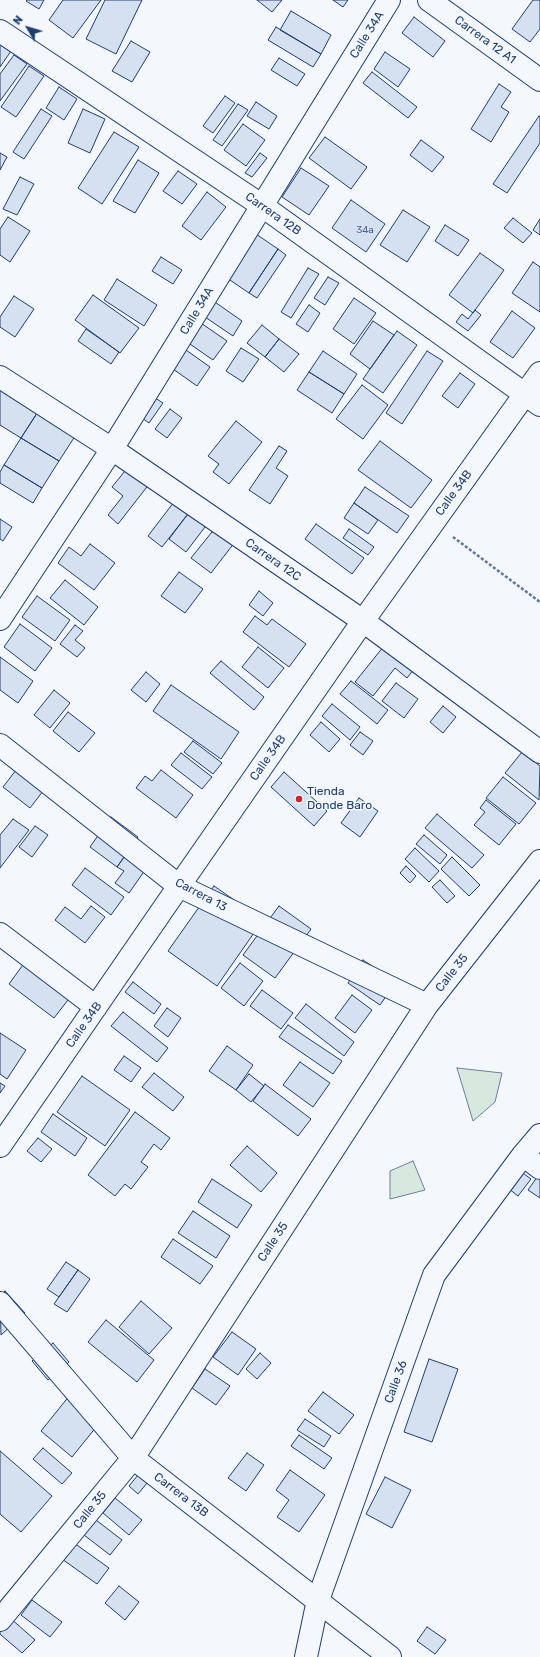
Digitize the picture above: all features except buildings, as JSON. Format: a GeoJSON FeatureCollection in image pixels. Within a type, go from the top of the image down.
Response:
{"type":"FeatureCollection","features":[{"type":"Feature","properties":{"kind":"street","name":"Calle 34A"},"geometry":{"type":"LineString","coordinates":[[0,619],[112,449],[389,0]]}},
{"type":"Feature","properties":{"kind":"street","name":"Carrera 12 A1"},"geometry":{"type":"LineString","coordinates":[[429,0],[540,80]]}},
{"type":"Feature","properties":{"kind":"street","name":"Carrera 12B"},"geometry":{"type":"LineString","coordinates":[[0,30],[262,205],[533,400]]}},
{"type":"Feature","properties":{"kind":"street","name":"Calle 34B"},"geometry":{"type":"LineString","coordinates":[[0,1146],[363,621],[433,523],[533,400],[540,373]]}},
{"type":"Feature","properties":{"kind":"street","name":"Carrera 12C"},"geometry":{"type":"LineString","coordinates":[[0,377],[112,449],[363,621],[540,752]]}},
{"type":"Feature","properties":{"kind":"street","name":"Carrera 13"},"geometry":{"type":"LineString","coordinates":[[0,744],[179,886],[427,1005]]}},
{"type":"Feature","properties":{"kind":"street","name":"Calle 35"},"geometry":{"type":"LineString","coordinates":[[0,1620],[132,1458],[427,1005],[540,861]]}},
{"type":"Feature","properties":{"kind":"street"},"geometry":{"type":"LineString","coordinates":[[0,934],[96,1007]]}},
{"type":"Feature","properties":{"kind":"street","name":"Calle 36"},"geometry":{"type":"LineString","coordinates":[[306,1657],[318,1600],[434,1275],[532,1162],[540,1135]]}},
{"type":"Feature","properties":{"kind":"street","name":"Carrera 13B"},"geometry":{"type":"LineString","coordinates":[[0,1303],[132,1458],[390,1657]]}},
{"type":"Feature","properties":{"kind":"path"},"geometry":{"type":"LineString","coordinates":[[433,523],[540,602]]}},
{"type":"Feature","properties":{"kind":"shaded area"},"geometry":{"type":"Polygon","coordinates":[[[457,1068],[502,1073],[495,1102],[473,1121],[457,1068]]]}},
{"type":"Feature","properties":{"kind":"shaded area"},"geometry":{"type":"Polygon","coordinates":[[[413,1161],[425,1190],[390,1199],[390,1171],[413,1161]]]}},
{"type":"Feature","properties":{"kind":"place","name":"Tienda Donde Baro"},"geometry":{"type":"Point","coordinates":[299,799]}}]}
